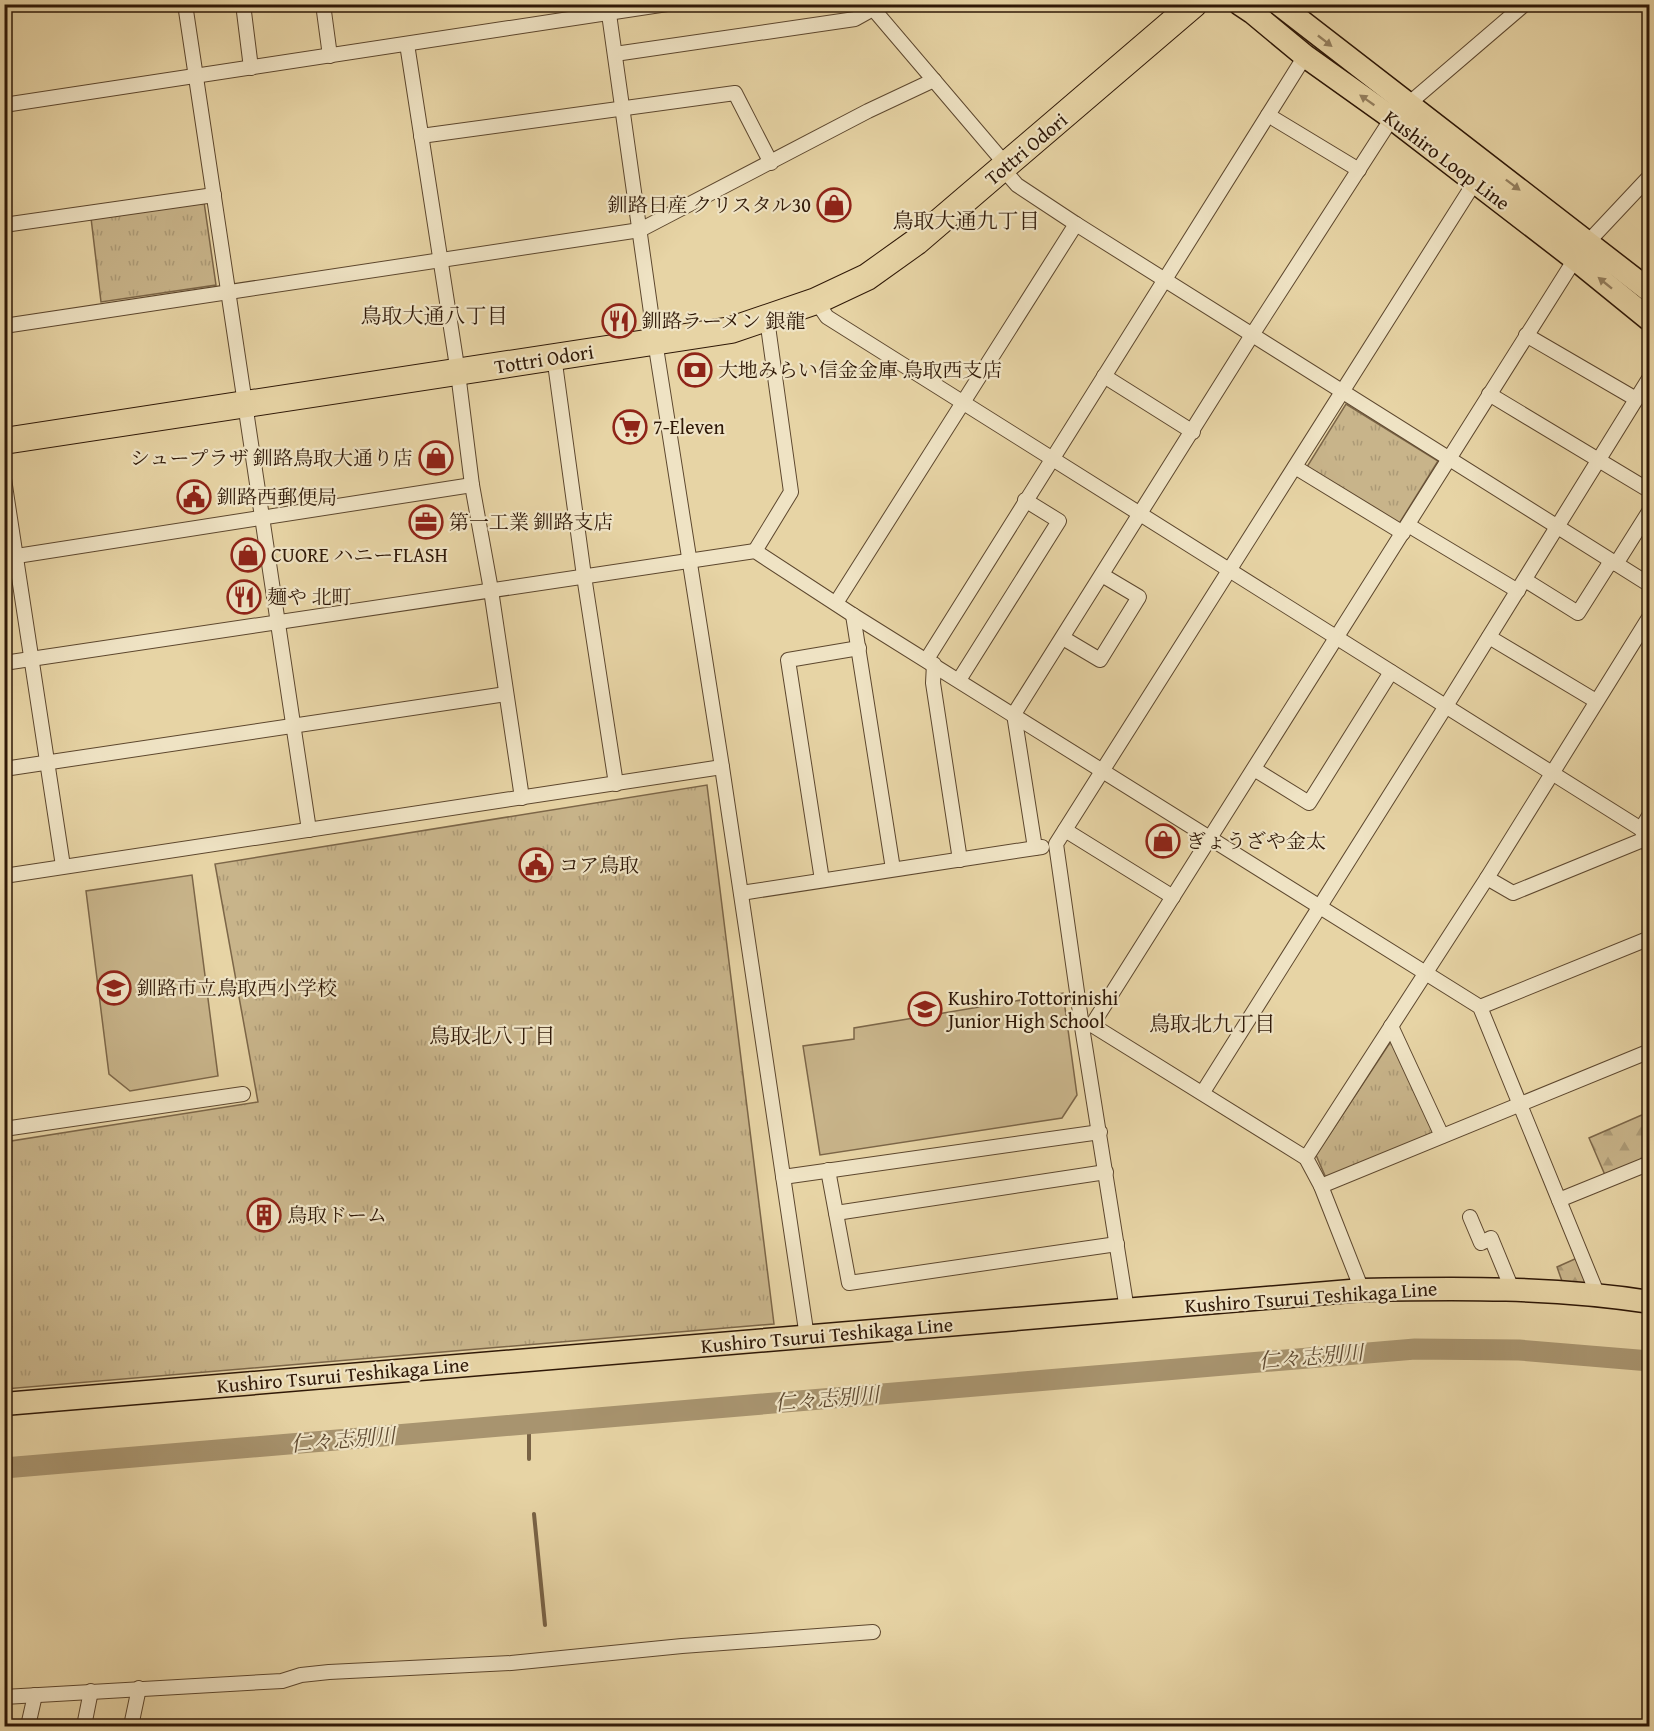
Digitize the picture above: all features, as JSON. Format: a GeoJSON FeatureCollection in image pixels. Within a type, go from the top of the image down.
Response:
{"type":"FeatureCollection","features":[{"type":"Feature","properties":{"kind":"highway","name":"Tottri Odori"},"geometry":{"type":"LineString","coordinates":[[4,441],[731,330],[816,301],[867,277],[906,249],[1005,168],[1194,4]]}},
{"type":"Feature","properties":{"kind":"main road","name":"Kushiro Loop Line"},"geometry":{"type":"LineString","coordinates":[[1240,4],[1305,56],[1401,111]]}},
{"type":"Feature","properties":{"kind":"main road","name":"Kushiro Loop Line"},"geometry":{"type":"LineString","coordinates":[[1279,4],[1401,111],[1481,173],[1581,250],[1650,291]]}},
{"type":"Feature","properties":{"kind":"main road","name":"Kushiro Loop Line"},"geometry":{"type":"LineString","coordinates":[[1581,250],[1650,320]]}},
{"type":"Feature","properties":{"kind":"main road","name":"Kushiro Tsurui Teshikaga Line"},"geometry":{"type":"LineString","coordinates":[[4,1404],[1362,1290],[1512,1289],[1597,1293],[1650,1302]]}},
{"type":"Feature","properties":{"kind":"street"},"geometry":{"type":"LineString","coordinates":[[185,4],[309,830]]}},
{"type":"Feature","properties":{"kind":"street"},"geometry":{"type":"LineString","coordinates":[[243,4],[252,68]]}},
{"type":"Feature","properties":{"kind":"street"},"geometry":{"type":"LineString","coordinates":[[323,4],[330,56]]}},
{"type":"Feature","properties":{"kind":"street"},"geometry":{"type":"LineString","coordinates":[[4,105],[407,45],[589,11],[609,14],[667,4]]}},
{"type":"Feature","properties":{"kind":"street"},"geometry":{"type":"LineString","coordinates":[[1035,848],[1014,714],[1252,335],[1359,170],[1401,111],[1525,4]]}},
{"type":"Feature","properties":{"kind":"street"},"geometry":{"type":"LineString","coordinates":[[615,54],[855,20],[871,7],[934,80],[1017,185],[1650,585]]}},
{"type":"Feature","properties":{"kind":"street"},"geometry":{"type":"LineString","coordinates":[[609,14],[655,341],[722,766],[807,1337]]}},
{"type":"Feature","properties":{"kind":"street"},"geometry":{"type":"LineString","coordinates":[[407,45],[458,373],[472,485],[491,590],[522,798]]}},
{"type":"Feature","properties":{"kind":"street"},"geometry":{"type":"LineString","coordinates":[[960,860],[930,661],[1025,500],[1305,56]]}},
{"type":"Feature","properties":{"kind":"street"},"geometry":{"type":"LineString","coordinates":[[4,326],[640,230],[868,111],[934,80]]}},
{"type":"Feature","properties":{"kind":"street"},"geometry":{"type":"LineString","coordinates":[[421,136],[735,93],[771,163]]}},
{"type":"Feature","properties":{"kind":"street"},"geometry":{"type":"LineString","coordinates":[[1268,115],[1359,170]]}},
{"type":"Feature","properties":{"kind":"street"},"geometry":{"type":"LineString","coordinates":[[1127,1310],[1100,1132],[1087,1026],[1056,844],[1481,173]]}},
{"type":"Feature","properties":{"kind":"street"},"geometry":{"type":"LineString","coordinates":[[1087,1026],[1173,897],[1581,250],[1650,176]]}},
{"type":"Feature","properties":{"kind":"street"},"geometry":{"type":"LineString","coordinates":[[4,225],[214,195]]}},
{"type":"Feature","properties":{"kind":"street"},"geometry":{"type":"LineString","coordinates":[[836,603],[1076,224]]}},
{"type":"Feature","properties":{"kind":"street"},"geometry":{"type":"LineString","coordinates":[[816,301],[827,317],[1551,772],[1645,839]]}},
{"type":"Feature","properties":{"kind":"street"},"geometry":{"type":"LineString","coordinates":[[755,551],[791,492],[766,319]]}},
{"type":"Feature","properties":{"kind":"street"},"geometry":{"type":"LineString","coordinates":[[1526,335],[1636,399]]}},
{"type":"Feature","properties":{"kind":"street"},"geometry":{"type":"LineString","coordinates":[[554,356],[584,576],[616,784]]}},
{"type":"Feature","properties":{"kind":"street"},"geometry":{"type":"LineString","coordinates":[[1104,376],[1193,432]]}},
{"type":"Feature","properties":{"kind":"street"},"geometry":{"type":"LineString","coordinates":[[1203,1092],[1650,377]]}},
{"type":"Feature","properties":{"kind":"street"},"geometry":{"type":"LineString","coordinates":[[1490,394],[1650,491]]}},
{"type":"Feature","properties":{"kind":"street"},"geometry":{"type":"LineString","coordinates":[[1295,467],[1405,529],[1578,613],[1650,510]]}},
{"type":"Feature","properties":{"kind":"street"},"geometry":{"type":"LineString","coordinates":[[4,479],[10,557],[32,658],[63,866]]}},
{"type":"Feature","properties":{"kind":"street"},"geometry":{"type":"LineString","coordinates":[[10,557],[472,485]]}},
{"type":"Feature","properties":{"kind":"street"},"geometry":{"type":"LineString","coordinates":[[959,680],[1059,521],[1025,500]]}},
{"type":"Feature","properties":{"kind":"street"},"geometry":{"type":"LineString","coordinates":[[4,663],[755,551],[853,615],[1480,1006],[1597,1293]]}},
{"type":"Feature","properties":{"kind":"street"},"geometry":{"type":"LineString","coordinates":[[1063,638],[1100,660],[1139,597],[1102,575]]}},
{"type":"Feature","properties":{"kind":"street"},"geometry":{"type":"LineString","coordinates":[[853,615],[893,869]]}},
{"type":"Feature","properties":{"kind":"street"},"geometry":{"type":"LineString","coordinates":[[1306,1158],[1487,878],[1650,616]]}},
{"type":"Feature","properties":{"kind":"street"},"geometry":{"type":"LineString","coordinates":[[1489,637],[1596,701]]}},
{"type":"Feature","properties":{"kind":"street"},"geometry":{"type":"LineString","coordinates":[[822,880],[788,660],[859,648]]}},
{"type":"Feature","properties":{"kind":"street"},"geometry":{"type":"LineString","coordinates":[[1254,769],[1309,803],[1391,672]]}},
{"type":"Feature","properties":{"kind":"street"},"geometry":{"type":"LineString","coordinates":[[4,769],[506,694]]}},
{"type":"Feature","properties":{"kind":"street"},"geometry":{"type":"LineString","coordinates":[[4,876],[722,766]]}},
{"type":"Feature","properties":{"kind":"street"},"geometry":{"type":"LineString","coordinates":[[1645,839],[1650,814]]}},
{"type":"Feature","properties":{"kind":"street"},"geometry":{"type":"LineString","coordinates":[[1065,830],[1173,897]]}},
{"type":"Feature","properties":{"kind":"street"},"geometry":{"type":"LineString","coordinates":[[1487,878],[1513,893],[1645,839]]}},
{"type":"Feature","properties":{"kind":"street"},"geometry":{"type":"LineString","coordinates":[[741,893],[1056,844]]}},
{"type":"Feature","properties":{"kind":"street"},"geometry":{"type":"LineString","coordinates":[[1480,1006],[1650,938]]}},
{"type":"Feature","properties":{"kind":"street"},"geometry":{"type":"LineString","coordinates":[[1087,1026],[1203,1092],[1306,1158],[1321,1186],[1362,1290]]}},
{"type":"Feature","properties":{"kind":"street"},"geometry":{"type":"LineString","coordinates":[[1391,1026],[1442,1136]]}},
{"type":"Feature","properties":{"kind":"street"},"geometry":{"type":"LineString","coordinates":[[1321,1186],[1650,1051]]}},
{"type":"Feature","properties":{"kind":"street"},"geometry":{"type":"LineString","coordinates":[[4,1129],[243,1094]]}},
{"type":"Feature","properties":{"kind":"street"},"geometry":{"type":"LineString","coordinates":[[783,1177],[1100,1132]]}},
{"type":"Feature","properties":{"kind":"street"},"geometry":{"type":"LineString","coordinates":[[1559,1200],[1650,1163]]}},
{"type":"Feature","properties":{"kind":"street"},"geometry":{"type":"LineString","coordinates":[[828,1170],[849,1283],[1117,1244]]}},
{"type":"Feature","properties":{"kind":"street"},"geometry":{"type":"LineString","coordinates":[[836,1213],[1106,1172]]}},
{"type":"Feature","properties":{"kind":"street"},"geometry":{"type":"LineString","coordinates":[[1470,1217],[1481,1243],[1491,1238],[1512,1289]]}},
{"type":"Feature","properties":{"kind":"street"},"geometry":{"type":"LineString","coordinates":[[4,1697],[282,1681],[301,1675],[329,1672],[511,1663],[682,1646],[873,1632]]}},
{"type":"Feature","properties":{"kind":"street"},"geometry":{"type":"LineString","coordinates":[[131,1726],[139,1688]]}},
{"type":"Feature","properties":{"kind":"street"},"geometry":{"type":"LineString","coordinates":[[84,1726],[91,1691]]}},
{"type":"Feature","properties":{"kind":"street"},"geometry":{"type":"LineString","coordinates":[[28,1726],[35,1695]]}},
{"type":"Feature","properties":{"kind":"green space"},"geometry":{"type":"Polygon","coordinates":[[[204,202],[216,285],[101,302],[91,218],[204,202]]]}},
{"type":"Feature","properties":{"kind":"green space"},"geometry":{"type":"Polygon","coordinates":[[[1346,404],[1438,461],[1397,527],[1305,470],[1346,404]]]}},
{"type":"Feature","properties":{"kind":"green space"},"geometry":{"type":"Polygon","coordinates":[[[707,785],[774,1324],[5,1389],[5,1142],[258,1102],[215,864],[707,785]]]}},
{"type":"Feature","properties":{"kind":"green space"},"geometry":{"type":"Polygon","coordinates":[[[192,875],[218,1076],[130,1091],[109,1074],[86,891],[192,875]]]}},
{"type":"Feature","properties":{"kind":"green space"},"geometry":{"type":"Polygon","coordinates":[[[1063,993],[1077,1095],[1062,1118],[820,1155],[803,1046],[854,1039],[854,1028],[1063,993]]]}},
{"type":"Feature","properties":{"kind":"green space"},"geometry":{"type":"Polygon","coordinates":[[[1393,1038],[1436,1133],[1326,1178],[1316,1155],[1393,1038]]]}},
{"type":"Feature","properties":{"kind":"green space"},"geometry":{"type":"Polygon","coordinates":[[[1644,1114],[1649,1126],[1649,1156],[1605,1175],[1589,1138],[1644,1114]]]}},
{"type":"Feature","properties":{"kind":"green space"},"geometry":{"type":"Polygon","coordinates":[[[1577,1258],[1589,1286],[1563,1284],[1557,1267],[1577,1258]]]}},
{"type":"Feature","properties":{"kind":"waterway","name":"仁々志別川"},"geometry":{"type":"LineString","coordinates":[[4,1468],[1415,1349],[1519,1350],[1650,1361]]}},
{"type":"Feature","properties":{"kind":"waterway"},"geometry":{"type":"LineString","coordinates":[[529,1423],[529,1459]]}},
{"type":"Feature","properties":{"kind":"waterway"},"geometry":{"type":"LineString","coordinates":[[534,1514],[545,1625]]}},
{"type":"Feature","properties":{"kind":"place","name":"釧路日産 クリスタル30"},"geometry":{"type":"Point","coordinates":[834,205]}},
{"type":"Feature","properties":{"kind":"place","name":"釧路ラーメン 銀龍"},"geometry":{"type":"Point","coordinates":[619,321]}},
{"type":"Feature","properties":{"kind":"place","name":"大地みらい信金金庫 鳥取西支店"},"geometry":{"type":"Point","coordinates":[695,370]}},
{"type":"Feature","properties":{"kind":"place","name":"7-Eleven"},"geometry":{"type":"Point","coordinates":[630,427]}},
{"type":"Feature","properties":{"kind":"place","name":"シュープラザ 釧路鳥取大通り店"},"geometry":{"type":"Point","coordinates":[436,458]}},
{"type":"Feature","properties":{"kind":"place","name":"釧路西郵便局"},"geometry":{"type":"Point","coordinates":[194,497]}},
{"type":"Feature","properties":{"kind":"place","name":"第一工業 釧路支店"},"geometry":{"type":"Point","coordinates":[426,522]}},
{"type":"Feature","properties":{"kind":"place","name":"CUORE ハニーFLASH"},"geometry":{"type":"Point","coordinates":[248,555]}},
{"type":"Feature","properties":{"kind":"place","name":"麺や 北町"},"geometry":{"type":"Point","coordinates":[244,597]}},
{"type":"Feature","properties":{"kind":"place","name":"ぎょうざや金太"},"geometry":{"type":"Point","coordinates":[1163,841]}},
{"type":"Feature","properties":{"kind":"place","name":"コア鳥取"},"geometry":{"type":"Point","coordinates":[536,865]}},
{"type":"Feature","properties":{"kind":"place","name":"釧路市立鳥取西小学校"},"geometry":{"type":"Point","coordinates":[114,988]}},
{"type":"Feature","properties":{"kind":"place","name":"Kushiro Tottorinishi Junior High School"},"geometry":{"type":"Point","coordinates":[925,1009]}},
{"type":"Feature","properties":{"kind":"place","name":"鳥取ドーム"},"geometry":{"type":"Point","coordinates":[264,1215]}},
{"type":"Feature","properties":{"kind":"district","name":"鳥取大通九丁目"},"geometry":{"type":"Point","coordinates":[966,221]}},
{"type":"Feature","properties":{"kind":"district","name":"鳥取大通八丁目"},"geometry":{"type":"Point","coordinates":[434,316]}},
{"type":"Feature","properties":{"kind":"district","name":"鳥取北九丁目"},"geometry":{"type":"Point","coordinates":[1212,1024]}},
{"type":"Feature","properties":{"kind":"district","name":"鳥取北八丁目"},"geometry":{"type":"Point","coordinates":[492,1036]}}]}
